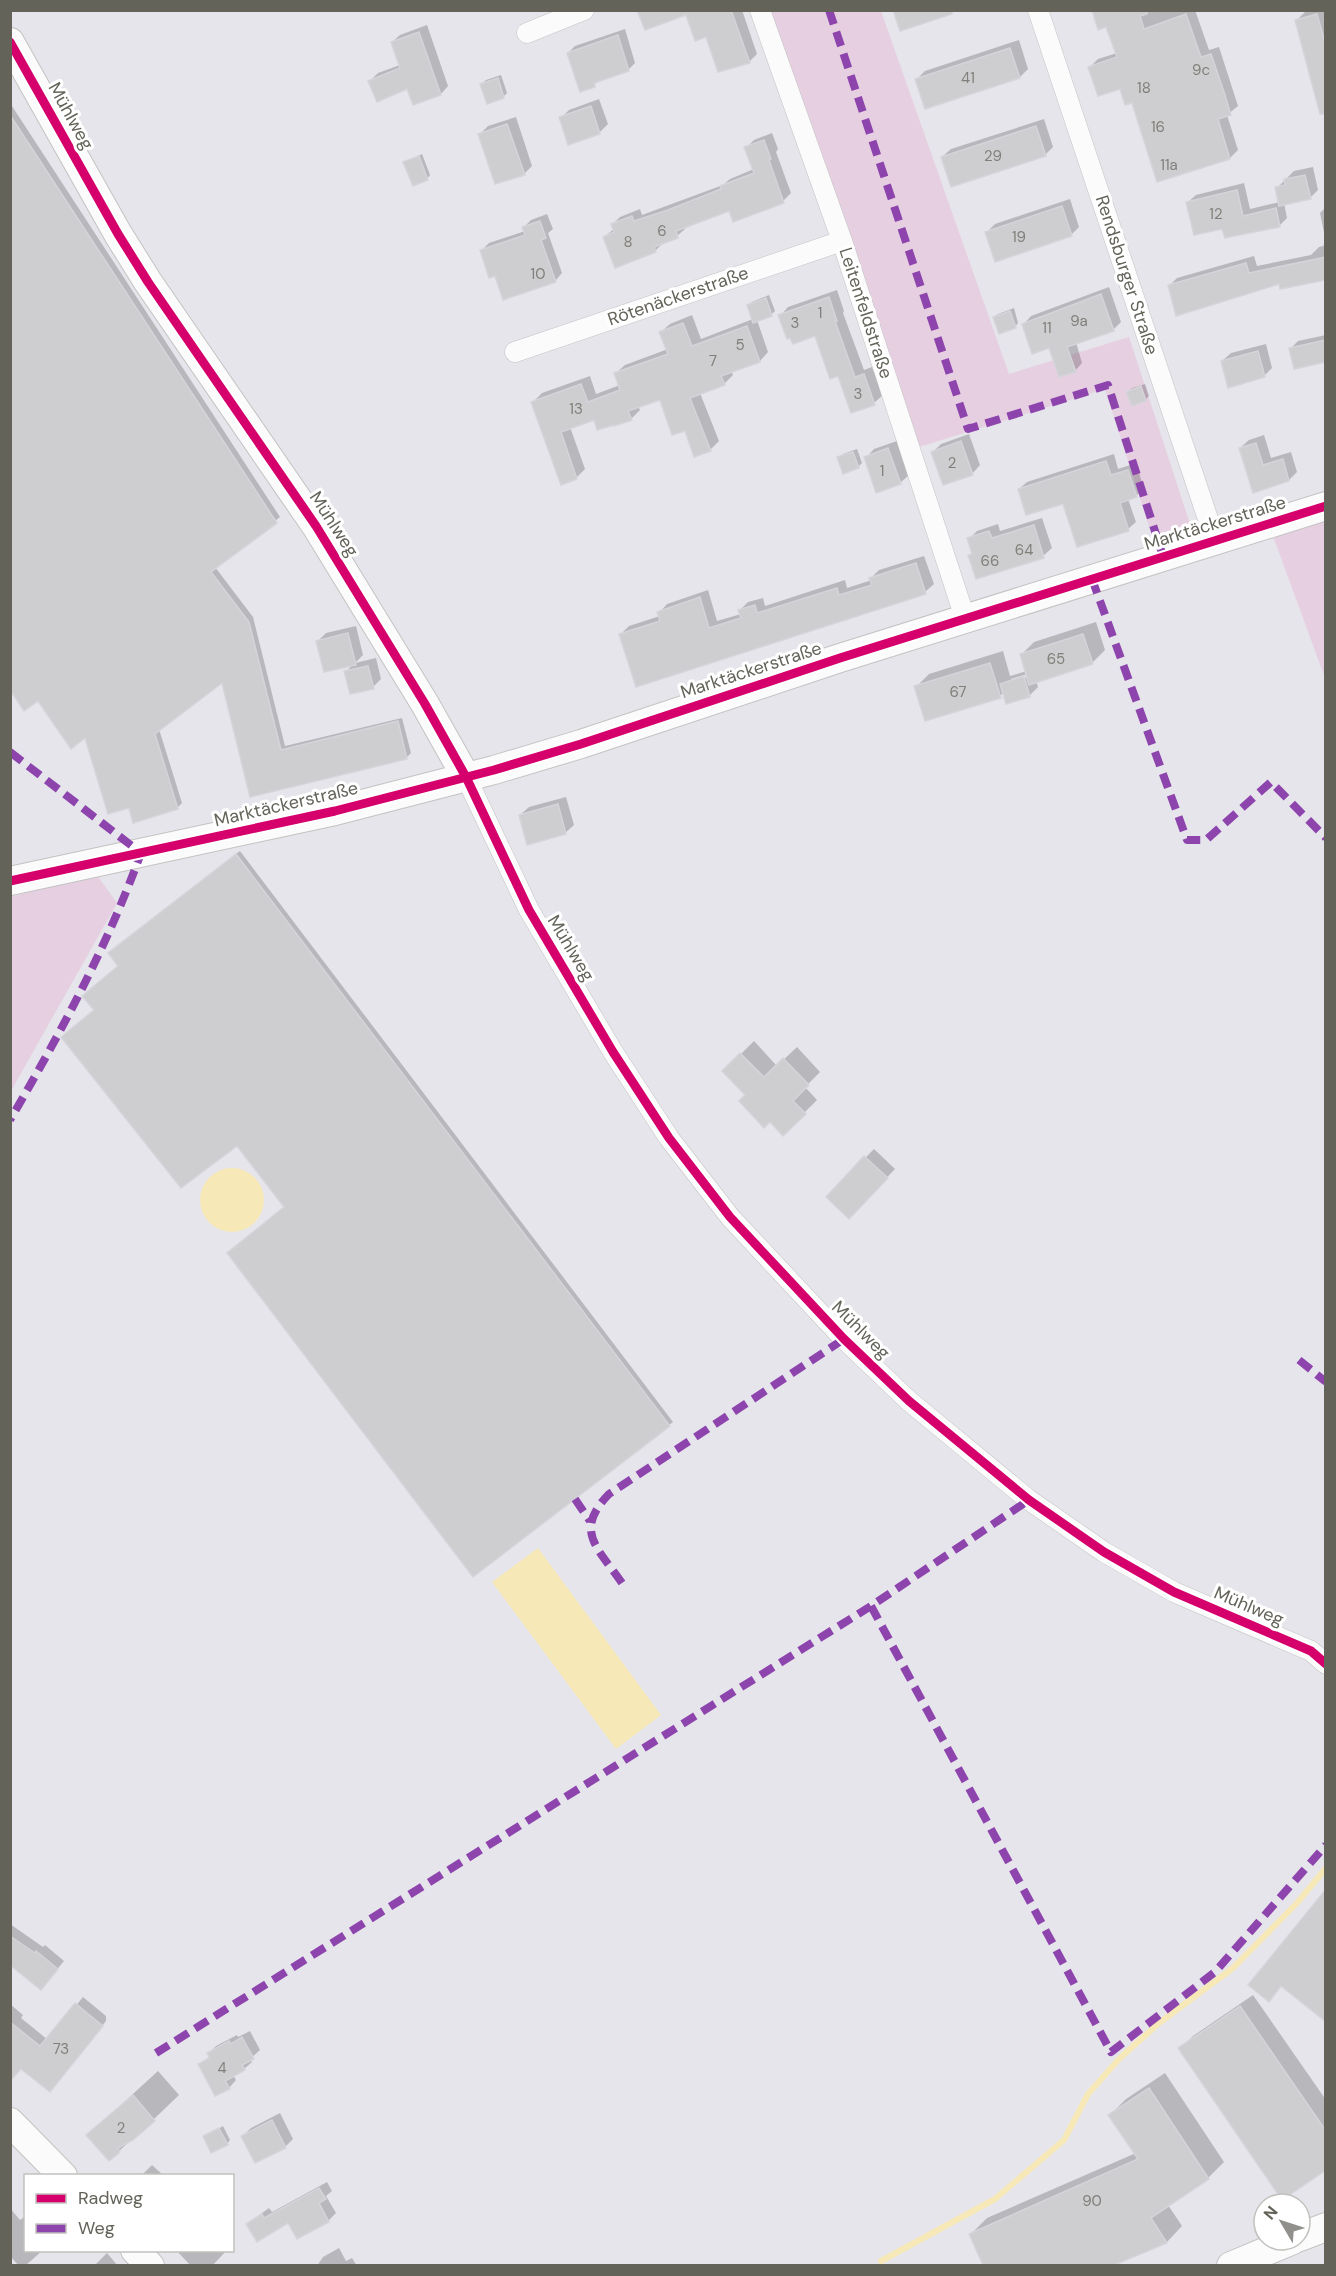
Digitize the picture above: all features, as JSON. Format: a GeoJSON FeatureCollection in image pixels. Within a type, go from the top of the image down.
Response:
{"type":"FeatureCollection","features":[{"type":"Feature","properties":{"kind":"street"},"geometry":{"type":"LineString","coordinates":[[527,33],[584,10]]}},
{"type":"Feature","properties":{"kind":"street","name":"Leitenfeldstraße"},"geometry":{"type":"LineString","coordinates":[[760,10],[842,241],[965,618]]}},
{"type":"Feature","properties":{"kind":"street","name":"Rendsburger Straße"},"geometry":{"type":"LineString","coordinates":[[1038,10],[1215,540]]}},
{"type":"Feature","properties":{"kind":"street","name":"Mühlweg"},"geometry":{"type":"LineString","coordinates":[[10,42],[148,282],[316,526],[425,704],[466,777],[529,910],[613,1052],[669,1138],[730,1217],[844,1339],[909,1401],[1029,1500],[1085,1539],[1174,1592],[1311,1651],[1326,1664]]}},
{"type":"Feature","properties":{"kind":"street","name":"Rötenäckerstraße"},"geometry":{"type":"LineString","coordinates":[[515,352],[842,241]]}},
{"type":"Feature","properties":{"kind":"street","name":"Marktäckerstraße"},"geometry":{"type":"LineString","coordinates":[[10,881],[335,811],[466,777],[581,744],[965,618],[1326,506]]}},
{"type":"Feature","properties":{"kind":"street"},"geometry":{"type":"LineString","coordinates":[[10,2122],[62,2174]]}},
{"type":"Feature","properties":{"kind":"street"},"geometry":{"type":"LineString","coordinates":[[137,2252],[150,2265]]}},
{"type":"Feature","properties":{"kind":"street"},"geometry":{"type":"LineString","coordinates":[[1231,2265],[1263,2252]]}},
{"type":"Feature","properties":{"kind":"shaded area"},"geometry":{"type":"Polygon","coordinates":[[[768,11],[881,11],[1009,374],[1129,337],[1193,533],[1155,545],[1105,389],[919,447],[768,11]]]}},
{"type":"Feature","properties":{"kind":"shaded area"},"geometry":{"type":"Polygon","coordinates":[[[1325,522],[1325,678],[1273,536],[1325,522]]]}},
{"type":"Feature","properties":{"kind":"shaded area"},"geometry":{"type":"Polygon","coordinates":[[[96,874],[117,903],[11,1091],[11,897],[96,874]]]}},
{"type":"Feature","properties":{"kind":"shaded area"},"geometry":{"type":"Polygon","coordinates":[[[232,1168],[244,1170],[255,1177],[262,1188],[264,1200],[262,1212],[255,1223],[244,1230],[232,1232],[220,1230],[209,1223],[202,1212],[200,1200],[202,1188],[209,1177],[220,1170],[232,1168]]]}},
{"type":"Feature","properties":{"kind":"shaded area"},"geometry":{"type":"Polygon","coordinates":[[[538,1548],[661,1715],[616,1749],[492,1582],[538,1548]]]}},
{"type":"Feature","properties":{"kind":"building"},"geometry":{"type":"Polygon","coordinates":[[[637,10],[731,10],[750,63],[718,72],[706,37],[695,41],[686,15],[645,30],[637,10]]]}},
{"type":"Feature","properties":{"kind":"building"},"geometry":{"type":"Polygon","coordinates":[[[893,10],[952,10],[952,14],[900,31],[893,10]]]}},
{"type":"Feature","properties":{"kind":"building"},"geometry":{"type":"Polygon","coordinates":[[[1092,10],[1147,10],[1147,14],[1140,16],[1144,29],[1186,14],[1201,57],[1211,54],[1231,115],[1218,119],[1230,159],[1157,182],[1132,103],[1125,105],[1120,89],[1098,96],[1088,67],[1117,57],[1106,27],[1098,30],[1092,10]]]}},
{"type":"Feature","properties":{"kind":"building"},"geometry":{"type":"Polygon","coordinates":[[[1317,14],[1326,46],[1326,114],[1320,114],[1295,20],[1317,14]]]}},
{"type":"Feature","properties":{"kind":"building"},"geometry":{"type":"Polygon","coordinates":[[[419,32],[441,95],[413,105],[407,89],[377,102],[368,81],[400,68],[391,42],[419,32]]]}},
{"type":"Feature","properties":{"kind":"building"},"geometry":{"type":"Polygon","coordinates":[[[618,35],[629,71],[594,83],[595,87],[580,92],[567,53],[618,35]]]}},
{"type":"Feature","properties":{"kind":"building"},"geometry":{"type":"Polygon","coordinates":[[[1010,48],[1020,78],[925,109],[915,79],[1010,48]]]}},
{"type":"Feature","properties":{"kind":"building"},"geometry":{"type":"Polygon","coordinates":[[[498,78],[504,98],[487,104],[480,84],[498,78]]]}},
{"type":"Feature","properties":{"kind":"building"},"geometry":{"type":"Polygon","coordinates":[[[591,106],[600,134],[568,145],[559,117],[591,106]]]}},
{"type":"Feature","properties":{"kind":"building"},"geometry":{"type":"Polygon","coordinates":[[[10,115],[277,523],[211,572],[249,622],[281,750],[398,721],[407,759],[250,797],[222,683],[155,734],[178,809],[133,823],[129,808],[108,814],[85,738],[71,749],[38,701],[24,711],[10,690],[10,115]]]}},
{"type":"Feature","properties":{"kind":"building"},"geometry":{"type":"Polygon","coordinates":[[[507,124],[525,175],[495,184],[478,134],[507,124]]]}},
{"type":"Feature","properties":{"kind":"building"},"geometry":{"type":"Polygon","coordinates":[[[1036,126],[1046,156],[951,187],[941,157],[1036,126]]]}},
{"type":"Feature","properties":{"kind":"building"},"geometry":{"type":"Polygon","coordinates":[[[764,140],[784,203],[733,222],[729,211],[676,231],[678,238],[654,247],[656,252],[615,268],[603,237],[614,232],[611,224],[632,216],[634,221],[668,210],[754,173],[744,147],[764,140]]]}},
{"type":"Feature","properties":{"kind":"building"},"geometry":{"type":"Polygon","coordinates":[[[419,156],[428,180],[413,186],[403,162],[419,156]]]}},
{"type":"Feature","properties":{"kind":"building"},"geometry":{"type":"Polygon","coordinates":[[[1305,175],[1311,199],[1279,206],[1275,187],[1285,185],[1284,179],[1305,175]]]}},
{"type":"Feature","properties":{"kind":"building"},"geometry":{"type":"Polygon","coordinates":[[[1237,190],[1243,216],[1276,208],[1280,227],[1225,238],[1222,229],[1194,235],[1186,202],[1237,190]]]}},
{"type":"Feature","properties":{"kind":"building"},"geometry":{"type":"Polygon","coordinates":[[[1062,206],[1072,236],[995,262],[985,232],[1062,206]]]}},
{"type":"Feature","properties":{"kind":"building"},"geometry":{"type":"Polygon","coordinates":[[[540,221],[546,238],[541,240],[556,282],[503,300],[495,276],[489,278],[480,250],[525,235],[522,227],[540,221]]]}},
{"type":"Feature","properties":{"kind":"building"},"geometry":{"type":"Polygon","coordinates":[[[1326,257],[1326,280],[1280,289],[1279,284],[1176,316],[1168,285],[1246,263],[1249,273],[1326,257]]]}},
{"type":"Feature","properties":{"kind":"building"},"geometry":{"type":"Polygon","coordinates":[[[1101,294],[1114,331],[1067,347],[1076,372],[1059,377],[1049,348],[1032,354],[1022,324],[1101,294]]]}},
{"type":"Feature","properties":{"kind":"building"},"geometry":{"type":"Polygon","coordinates":[[[829,297],[855,377],[864,374],[875,405],[851,413],[838,376],[830,379],[815,336],[793,344],[790,338],[787,339],[778,315],[829,297]]]}},
{"type":"Feature","properties":{"kind":"building"},"geometry":{"type":"Polygon","coordinates":[[[766,298],[772,316],[753,323],[747,305],[766,298]]]}},
{"type":"Feature","properties":{"kind":"building"},"geometry":{"type":"Polygon","coordinates":[[[1010,311],[1016,328],[999,334],[993,317],[1010,311]]]}},
{"type":"Feature","properties":{"kind":"building"},"geometry":{"type":"Polygon","coordinates":[[[683,323],[692,346],[747,326],[760,362],[721,376],[725,385],[690,398],[711,451],[694,457],[685,431],[672,435],[660,400],[628,411],[632,420],[614,426],[597,430],[594,420],[561,432],[577,479],[561,485],[531,402],[581,384],[588,402],[620,390],[614,373],[668,354],[659,332],[683,323]]]}},
{"type":"Feature","properties":{"kind":"building"},"geometry":{"type":"Polygon","coordinates":[[[1326,340],[1326,362],[1294,369],[1289,348],[1326,340]]]}},
{"type":"Feature","properties":{"kind":"building"},"geometry":{"type":"Polygon","coordinates":[[[1258,351],[1265,377],[1228,388],[1221,361],[1258,351]]]}},
{"type":"Feature","properties":{"kind":"building"},"geometry":{"type":"Polygon","coordinates":[[[1141,386],[1146,401],[1132,406],[1126,392],[1141,386]]]}},
{"type":"Feature","properties":{"kind":"building"},"geometry":{"type":"Polygon","coordinates":[[[961,441],[973,475],[943,485],[931,452],[961,441]]]}},
{"type":"Feature","properties":{"kind":"building"},"geometry":{"type":"Polygon","coordinates":[[[1256,443],[1263,465],[1283,459],[1289,481],[1253,493],[1239,448],[1256,443]]]}},
{"type":"Feature","properties":{"kind":"building"},"geometry":{"type":"Polygon","coordinates":[[[888,448],[901,484],[876,493],[864,457],[888,448]]]}},
{"type":"Feature","properties":{"kind":"building"},"geometry":{"type":"Polygon","coordinates":[[[853,452],[859,468],[843,474],[837,457],[853,452]]]}},
{"type":"Feature","properties":{"kind":"building"},"geometry":{"type":"Polygon","coordinates":[[[1106,461],[1111,475],[1128,470],[1137,497],[1120,503],[1129,531],[1077,547],[1063,504],[1026,515],[1018,489],[1106,461]]]}},
{"type":"Feature","properties":{"kind":"building"},"geometry":{"type":"Polygon","coordinates":[[[1034,525],[1044,558],[976,579],[968,555],[972,554],[967,538],[989,531],[992,538],[1034,525]]]}},
{"type":"Feature","properties":{"kind":"building"},"geometry":{"type":"Polygon","coordinates":[[[916,563],[926,594],[636,687],[619,634],[660,621],[657,612],[700,597],[709,628],[741,618],[738,610],[755,605],[757,613],[837,588],[839,595],[872,585],[869,578],[916,563]]]}},
{"type":"Feature","properties":{"kind":"building"},"geometry":{"type":"Polygon","coordinates":[[[348,633],[356,665],[324,672],[316,641],[348,633]]]}},
{"type":"Feature","properties":{"kind":"building"},"geometry":{"type":"Polygon","coordinates":[[[1083,634],[1093,664],[1029,685],[1020,654],[1083,634]]]}},
{"type":"Feature","properties":{"kind":"building"},"geometry":{"type":"Polygon","coordinates":[[[990,663],[1001,698],[925,721],[914,686],[990,663]]]}},
{"type":"Feature","properties":{"kind":"building"},"geometry":{"type":"Polygon","coordinates":[[[368,666],[374,689],[350,694],[344,671],[368,666]]]}},
{"type":"Feature","properties":{"kind":"building"},"geometry":{"type":"Polygon","coordinates":[[[1024,676],[1030,697],[1006,704],[1000,684],[1024,676]]]}},
{"type":"Feature","properties":{"kind":"building"},"geometry":{"type":"Polygon","coordinates":[[[558,804],[566,834],[527,845],[519,815],[558,804]]]}},
{"type":"Feature","properties":{"kind":"building"},"geometry":{"type":"Polygon","coordinates":[[[236,854],[670,1426],[473,1577],[227,1253],[284,1207],[237,1146],[181,1188],[61,1037],[94,1010],[82,996],[118,966],[108,953],[236,854]]]}},
{"type":"Feature","properties":{"kind":"building"},"geometry":{"type":"Polygon","coordinates":[[[740,1053],[764,1077],[783,1058],[809,1085],[793,1101],[806,1114],[783,1136],[770,1122],[764,1128],[739,1101],[745,1095],[722,1071],[740,1053]]]}},
{"type":"Feature","properties":{"kind":"building"},"geometry":{"type":"Polygon","coordinates":[[[864,1156],[888,1178],[849,1219],[826,1197],[864,1156]]]}},
{"type":"Feature","properties":{"kind":"building"},"geometry":{"type":"Polygon","coordinates":[[[1326,1889],[1326,2022],[1281,1986],[1269,2002],[1248,1985],[1326,1889]]]}},
{"type":"Feature","properties":{"kind":"building"},"geometry":{"type":"Polygon","coordinates":[[[10,1936],[35,1953],[36,1951],[58,1969],[41,1990],[10,1965],[10,1936]]]}},
{"type":"Feature","properties":{"kind":"building"},"geometry":{"type":"Polygon","coordinates":[[[75,2003],[103,2026],[50,2092],[21,2069],[10,2081],[10,2022],[40,2046],[75,2003]]]}},
{"type":"Feature","properties":{"kind":"building"},"geometry":{"type":"Polygon","coordinates":[[[1240,2006],[1326,2131],[1326,2170],[1294,2192],[1277,2192],[1178,2048],[1240,2006]]]}},
{"type":"Feature","properties":{"kind":"building"},"geometry":{"type":"Polygon","coordinates":[[[242,2037],[254,2059],[242,2065],[245,2070],[225,2081],[230,2089],[215,2096],[198,2064],[210,2058],[207,2053],[242,2037]]]}},
{"type":"Feature","properties":{"kind":"building"},"geometry":{"type":"Polygon","coordinates":[[[1149,2088],[1209,2179],[1151,2218],[1167,2243],[1114,2265],[983,2265],[969,2234],[1138,2159],[1108,2115],[1149,2088]]]}},
{"type":"Feature","properties":{"kind":"building"},"geometry":{"type":"Polygon","coordinates":[[[133,2095],[155,2121],[133,2140],[118,2148],[120,2152],[109,2161],[86,2135],[133,2095]]]}},
{"type":"Feature","properties":{"kind":"building"},"geometry":{"type":"Polygon","coordinates":[[[272,2120],[286,2148],[255,2163],[241,2136],[272,2120]]]}},
{"type":"Feature","properties":{"kind":"building"},"geometry":{"type":"Polygon","coordinates":[[[219,2128],[228,2145],[211,2153],[203,2136],[219,2128]]]}},
{"type":"Feature","properties":{"kind":"building"},"geometry":{"type":"Polygon","coordinates":[[[319,2188],[326,2199],[319,2203],[329,2222],[297,2239],[288,2223],[257,2242],[246,2224],[262,2214],[264,2218],[319,2188]]]}},
{"type":"Feature","properties":{"kind":"waterway"},"geometry":{"type":"LineString","coordinates":[[881,2261],[995,2199],[1064,2140],[1088,2094],[1119,2059],[1159,2023],[1233,1968],[1297,1903],[1326,1868]]}},
{"type":"Feature","properties":{"kind":"marked path"},"geometry":{"type":"LineString","coordinates":[[829,10],[968,429],[1108,385],[1163,556]]}},
{"type":"Feature","properties":{"kind":"marked path"},"geometry":{"type":"LineString","coordinates":[[1092,579],[1187,840],[1206,840],[1271,782],[1326,838]]}},
{"type":"Feature","properties":{"kind":"marked path"},"geometry":{"type":"LineString","coordinates":[[10,752],[141,853],[128,888],[82,990],[10,1120]]}},
{"type":"Feature","properties":{"kind":"marked path"},"geometry":{"type":"LineString","coordinates":[[622,1583],[598,1549],[591,1529],[592,1519],[598,1507],[609,1494],[844,1339]]}},
{"type":"Feature","properties":{"kind":"marked path"},"geometry":{"type":"LineString","coordinates":[[1299,1360],[1326,1382]]}},
{"type":"Feature","properties":{"kind":"marked path"},"geometry":{"type":"LineString","coordinates":[[575,1499],[590,1521]]}},
{"type":"Feature","properties":{"kind":"marked path"},"geometry":{"type":"LineString","coordinates":[[156,2053],[871,1606],[1029,1500]]}},
{"type":"Feature","properties":{"kind":"marked path"},"geometry":{"type":"LineString","coordinates":[[871,1606],[1111,2052],[1215,1972],[1326,1845]]}},
{"type":"Feature","properties":{"kind":"cycle path"},"geometry":{"type":"LineString","coordinates":[[10,42],[118,234],[148,282],[316,526],[425,704],[466,777],[529,910],[613,1052],[669,1138],[730,1217],[844,1339],[909,1401],[1029,1500],[1104,1552],[1174,1592],[1311,1651],[1326,1664]]}},
{"type":"Feature","properties":{"kind":"cycle path"},"geometry":{"type":"LineString","coordinates":[[10,881],[335,811],[494,770],[581,744],[840,658],[1326,506]]}}]}
